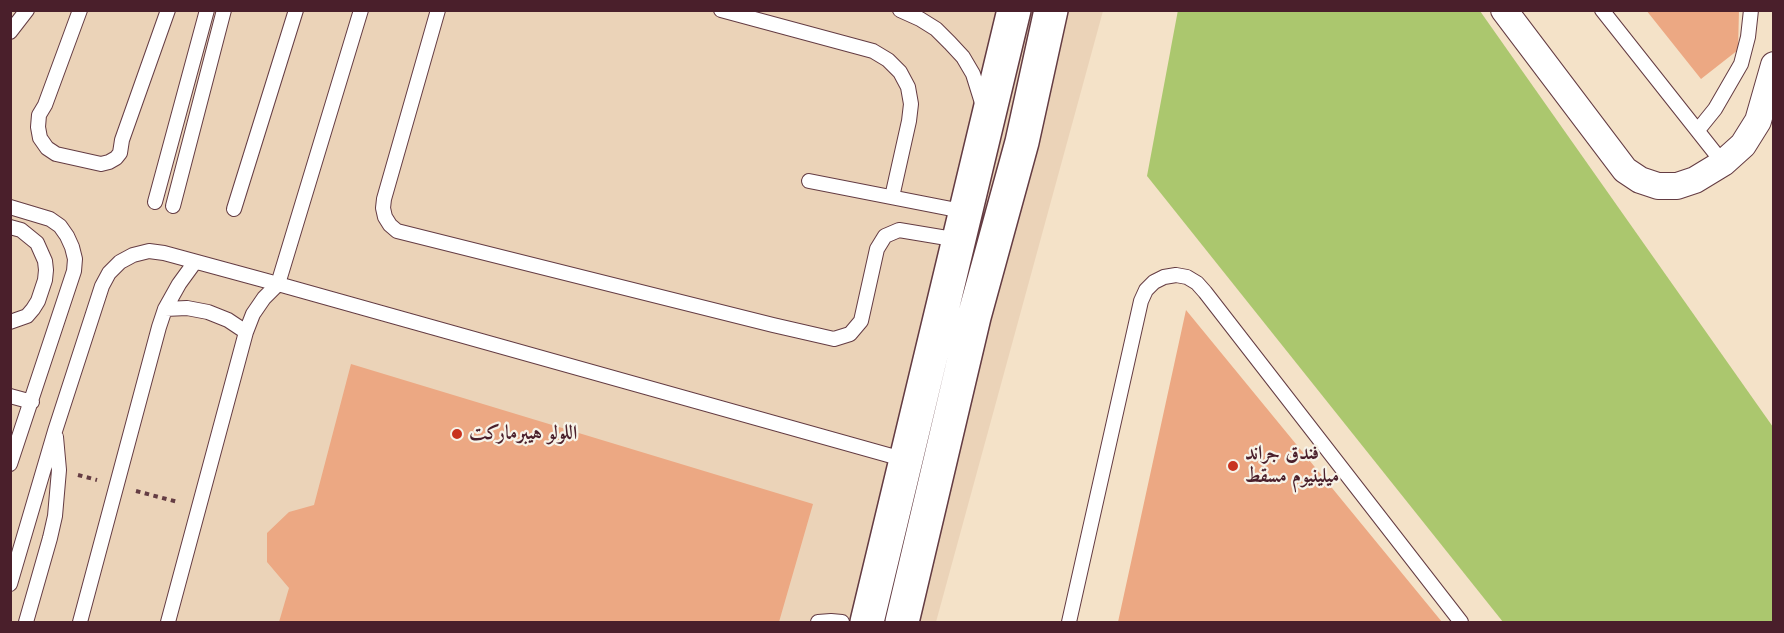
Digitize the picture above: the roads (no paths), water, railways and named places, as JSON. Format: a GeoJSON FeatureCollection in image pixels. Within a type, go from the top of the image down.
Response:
{"type":"FeatureCollection","features":[{"type":"Feature","properties":{"kind":"street"},"geometry":{"type":"LineString","coordinates":[[867,622],[1014,10]]}},
{"type":"Feature","properties":{"kind":"street"},"geometry":{"type":"LineString","coordinates":[[902,622],[974,317],[1022,142],[1051,10]]}},
{"type":"Feature","properties":{"kind":"street"},"geometry":{"type":"LineString","coordinates":[[1504,10],[1624,170],[1640,180],[1658,186],[1677,186],[1695,180],[1723,163],[1743,145],[1758,121],[1773,64]]}},
{"type":"Feature","properties":{"kind":"lane"},"geometry":{"type":"LineString","coordinates":[[10,32],[27,10]]}},
{"type":"Feature","properties":{"kind":"lane"},"geometry":{"type":"LineString","coordinates":[[80,10],[45,105],[39,115],[38,127],[40,138],[47,148],[56,154],[101,164],[116,158],[120,153],[122,140],[168,10]]}},
{"type":"Feature","properties":{"kind":"lane"},"geometry":{"type":"LineString","coordinates":[[155,202],[207,10]]}},
{"type":"Feature","properties":{"kind":"lane"},"geometry":{"type":"LineString","coordinates":[[173,206],[224,10]]}},
{"type":"Feature","properties":{"kind":"lane"},"geometry":{"type":"LineString","coordinates":[[234,209],[296,10]]}},
{"type":"Feature","properties":{"kind":"lane"},"geometry":{"type":"LineString","coordinates":[[168,622],[246,332],[253,314],[278,284],[361,10]]}},
{"type":"Feature","properties":{"kind":"lane"},"geometry":{"type":"LineString","coordinates":[[438,10],[384,199],[385,217],[397,231],[825,338],[850,334],[861,321],[877,249],[885,236],[899,230],[963,226]]}},
{"type":"Feature","properties":{"kind":"lane"},"geometry":{"type":"LineString","coordinates":[[721,10],[873,51],[888,60],[900,72],[908,87],[911,104],[892,197]]}},
{"type":"Feature","properties":{"kind":"lane"},"geometry":{"type":"LineString","coordinates":[[900,10],[936,29],[963,57],[980,92],[986,129]]}},
{"type":"Feature","properties":{"kind":"lane"},"geometry":{"type":"LineString","coordinates":[[1602,10],[1723,163]]}},
{"type":"Feature","properties":{"kind":"lane"},"geometry":{"type":"LineString","coordinates":[[1698,130],[1715,109],[1741,64],[1748,37],[1751,10]]}},
{"type":"Feature","properties":{"kind":"lane"},"geometry":{"type":"LineString","coordinates":[[809,181],[892,197],[963,226]]}},
{"type":"Feature","properties":{"kind":"lane"},"geometry":{"type":"LineString","coordinates":[[10,207],[38,214],[60,226],[67,236],[75,259],[74,272],[10,464]]}},
{"type":"Feature","properties":{"kind":"lane"},"geometry":{"type":"LineString","coordinates":[[10,227],[21,230],[37,243],[45,261],[46,270],[45,280],[33,309],[27,316],[10,322]]}},
{"type":"Feature","properties":{"kind":"lane"},"geometry":{"type":"LineString","coordinates":[[10,584],[55,431],[102,286],[109,273],[120,262],[133,255],[149,251],[278,284],[906,460]]}},
{"type":"Feature","properties":{"kind":"lane"},"geometry":{"type":"LineString","coordinates":[[80,622],[159,327],[178,284],[195,262]]}},
{"type":"Feature","properties":{"kind":"lane"},"geometry":{"type":"LineString","coordinates":[[1069,622],[1141,301],[1146,290],[1154,282],[1176,275],[1187,277],[1205,292],[1461,622]]}},
{"type":"Feature","properties":{"kind":"lane"},"geometry":{"type":"LineString","coordinates":[[165,309],[187,308],[208,312],[228,320],[246,332]]}},
{"type":"Feature","properties":{"kind":"lane"},"geometry":{"type":"LineString","coordinates":[[10,396],[32,402]]}},
{"type":"Feature","properties":{"kind":"lane"},"geometry":{"type":"LineString","coordinates":[[26,622],[55,516],[59,470],[55,431]]}},
{"type":"Feature","properties":{"kind":"lane"},"geometry":{"type":"LineString","coordinates":[[818,622],[842,622]]}},
{"type":"Feature","properties":{"kind":"place","name":"اللولو هيبرماركت"},"geometry":{"type":"Point","coordinates":[457,434]}},
{"type":"Feature","properties":{"kind":"place","name":"فندق جراند ميلينيوم مسقط"},"geometry":{"type":"Point","coordinates":[1233,466]}}]}
